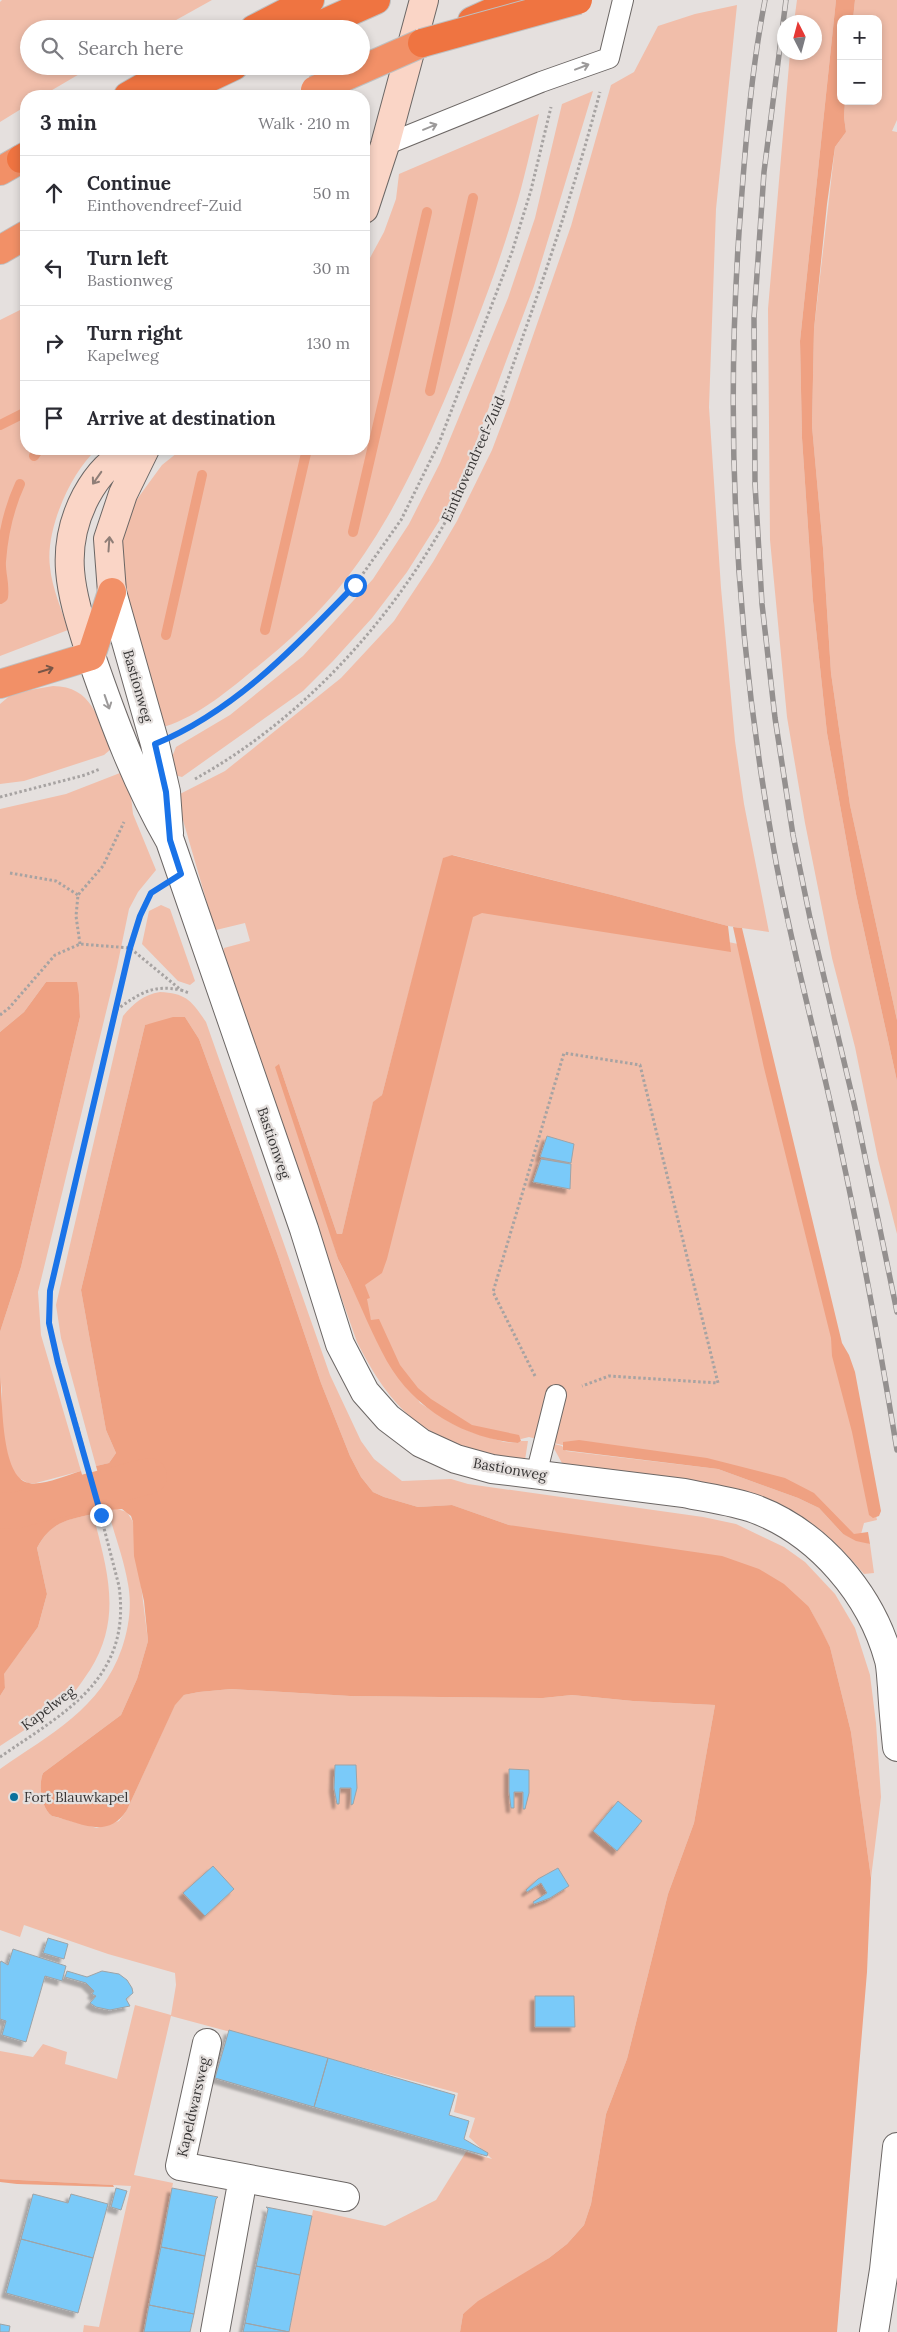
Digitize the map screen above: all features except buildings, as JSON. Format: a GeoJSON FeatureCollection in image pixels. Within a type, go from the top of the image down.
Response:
{"type":"FeatureCollection","features":[{"type":"Feature","properties":{"kind":"highway"},"geometry":{"type":"LineString","coordinates":[[271,20],[310,0]]}},
{"type":"Feature","properties":{"kind":"highway"},"geometry":{"type":"LineString","coordinates":[[330,20],[376,0]]}},
{"type":"Feature","properties":{"kind":"highway"},"geometry":{"type":"LineString","coordinates":[[370,65],[518,0]]}},
{"type":"Feature","properties":{"kind":"highway"},"geometry":{"type":"LineString","coordinates":[[422,42],[578,0]]}},
{"type":"Feature","properties":{"kind":"highway"},"geometry":{"type":"LineString","coordinates":[[138,90],[164,75]]}},
{"type":"Feature","properties":{"kind":"highway"},"geometry":{"type":"LineString","coordinates":[[184,90],[215,75]]}},
{"type":"Feature","properties":{"kind":"highway"},"geometry":{"type":"LineString","coordinates":[[316,90],[349,75]]}},
{"type":"Feature","properties":{"kind":"highway"},"geometry":{"type":"LineString","coordinates":[[0,250],[20,238]]}},
{"type":"Feature","properties":{"kind":"highway"},"geometry":{"type":"LineString","coordinates":[[0,684],[91,656],[112,592]]}},
{"type":"Feature","properties":{"kind":"main road"},"geometry":{"type":"LineString","coordinates":[[370,190],[385,145],[424,0]]}},
{"type":"Feature","properties":{"kind":"main road"},"geometry":{"type":"LineString","coordinates":[[91,656],[72,590],[69,564],[70,539],[80,508],[93,484],[104,468],[120,455]]}},
{"type":"Feature","properties":{"kind":"main road"},"geometry":{"type":"LineString","coordinates":[[112,592],[108,539],[123,494],[143,455]]}},
{"type":"Feature","properties":{"kind":"street","name":"Bastionweg"},"geometry":{"type":"LineString","coordinates":[[112,592],[155,744],[156,795],[170,840],[304,1230],[340,1344],[365,1392],[388,1418],[421,1443],[456,1459],[492,1469],[684,1493],[724,1501],[767,1514],[802,1534],[844,1573],[872,1617],[889,1661],[897,1747]]}},
{"type":"Feature","properties":{"kind":"street","name":"Bastionweg"},"geometry":{"type":"LineString","coordinates":[[91,656],[128,757],[156,795]]}},
{"type":"Feature","properties":{"kind":"street","name":"Kapeldwarsweg"},"geometry":{"type":"LineString","coordinates":[[208,2043],[180,2166],[345,2197]]}},
{"type":"Feature","properties":{"kind":"street"},"geometry":{"type":"LineString","coordinates":[[874,2332],[884,2270],[897,2147]]}},
{"type":"Feature","properties":{"kind":"street"},"geometry":{"type":"LineString","coordinates":[[215,2332],[243,2178]]}},
{"type":"Feature","properties":{"kind":"lane"},"geometry":{"type":"LineString","coordinates":[[385,145],[608,58],[623,0]]}},
{"type":"Feature","properties":{"kind":"lane"},"geometry":{"type":"LineString","coordinates":[[536,1475],[554,1403]]}},
{"type":"Feature","properties":{"kind":"path","name":"Einthovendreef-Zuid"},"geometry":{"type":"LineString","coordinates":[[156,795],[179,788],[231,759],[270,730],[335,669],[377,624],[448,519],[477,457],[508,380],[559,234],[608,58]]}},
{"type":"Feature","properties":{"kind":"path"},"geometry":{"type":"LineString","coordinates":[[155,744],[216,712],[292,650],[355,585],[401,520],[439,443],[512,252],[531,190],[556,77]]}},
{"type":"Feature","properties":{"kind":"path"},"geometry":{"type":"LineString","coordinates":[[0,797],[86,775],[128,757]]}},
{"type":"Feature","properties":{"kind":"path"},"geometry":{"type":"LineString","coordinates":[[80,944],[75,906],[78,895],[103,866],[134,805],[156,795]]}},
{"type":"Feature","properties":{"kind":"path"},"geometry":{"type":"LineString","coordinates":[[10,873],[56,881],[78,895]]}},
{"type":"Feature","properties":{"kind":"path","name":"Kapelweg"},"geometry":{"type":"LineString","coordinates":[[0,1757],[75,1705],[95,1684],[111,1655],[120,1626],[122,1606],[101,1515],[49,1323],[50,1291],[115,1010],[140,916],[151,893],[181,874]]}},
{"type":"Feature","properties":{"kind":"path"},"geometry":{"type":"LineString","coordinates":[[0,1015],[9,1008],[55,955],[80,944],[130,948],[181,990]]}},
{"type":"Feature","properties":{"kind":"path"},"geometry":{"type":"LineString","coordinates":[[115,1010],[136,996],[157,988],[181,990],[202,997],[222,995]]}},
{"type":"Feature","properties":{"kind":"path"},"geometry":{"type":"LineString","coordinates":[[564,1053],[640,1065],[718,1383],[609,1376],[554,1403],[493,1292],[564,1053]]}},
{"type":"Feature","properties":{"kind":"shaded area"},"geometry":{"type":"Polygon","coordinates":[[[2,0],[212,0],[176,20],[20,20],[20,75],[78,75],[52,90],[20,90],[20,110],[0,122],[0,2],[2,0]]]}},
{"type":"Feature","properties":{"kind":"shaded area"},"geometry":{"type":"Polygon","coordinates":[[[797,0],[836,0],[800,341],[802,438],[813,601],[827,733],[856,894],[897,1081],[897,1234],[878,1159],[855,1047],[832,958],[805,823],[787,717],[770,540],[768,309],[789,60],[822,60],[822,15],[795,15],[797,0]]]}},
{"type":"Feature","properties":{"kind":"shaded area"},"geometry":{"type":"Polygon","coordinates":[[[836,0],[855,0],[853,15],[837,15],[837,105],[845,105],[846,132],[835,147],[827,204],[814,329],[812,426],[823,548],[831,673],[850,805],[897,1020],[897,1081],[856,894],[827,733],[813,601],[802,438],[800,341],[836,0]]]}},
{"type":"Feature","properties":{"kind":"shaded area"},"geometry":{"type":"Polygon","coordinates":[[[855,0],[897,0],[897,120],[892,131],[897,132],[897,1020],[850,805],[831,673],[823,548],[812,426],[814,329],[835,147],[846,132],[845,105],[882,105],[882,15],[853,15],[855,0]]]}},
{"type":"Feature","properties":{"kind":"shaded area"},"geometry":{"type":"Polygon","coordinates":[[[737,5],[716,209],[709,407],[721,588],[735,741],[744,804],[769,932],[728,926],[453,855],[444,858],[382,1095],[373,1103],[342,1234],[337,1234],[279,1064],[338,1259],[366,1315],[420,1403],[451,1423],[471,1432],[504,1442],[518,1443],[528,1441],[525,1460],[467,1447],[444,1438],[423,1426],[405,1412],[388,1393],[372,1370],[357,1342],[222,959],[224,948],[250,941],[245,923],[216,930],[214,927],[176,796],[225,771],[341,678],[394,621],[433,562],[457,521],[492,450],[571,226],[611,85],[634,72],[658,26],[695,14],[737,5]]]}},
{"type":"Feature","properties":{"kind":"shaded area"},"geometry":{"type":"Polygon","coordinates":[[[593,91],[534,286],[466,469],[448,507],[407,572],[372,618],[303,691],[182,777],[174,775],[170,762],[176,747],[230,715],[303,656],[373,579],[409,524],[440,463],[508,298],[535,218],[562,104],[593,91]]]}},
{"type":"Feature","properties":{"kind":"shaded area"},"geometry":{"type":"Polygon","coordinates":[[[539,114],[514,213],[473,332],[423,447],[401,493],[375,537],[336,592],[302,628],[208,705],[184,719],[159,728],[122,570],[123,539],[132,506],[162,465],[174,455],[370,455],[370,258],[384,232],[396,199],[399,174],[539,114]]]}},
{"type":"Feature","properties":{"kind":"shaded area"},"geometry":{"type":"Polygon","coordinates":[[[20,310],[20,455],[91,455],[69,487],[51,537],[49,553],[51,575],[68,630],[0,656],[0,320],[20,310]]]}},
{"type":"Feature","properties":{"kind":"shaded area"},"geometry":{"type":"Polygon","coordinates":[[[53,686],[66,687],[85,698],[92,706],[111,749],[104,755],[24,781],[0,784],[0,704],[13,693],[53,686]]]}},
{"type":"Feature","properties":{"kind":"shaded area"},"geometry":{"type":"Polygon","coordinates":[[[120,773],[131,797],[133,814],[156,870],[138,892],[129,909],[117,967],[38,1292],[41,1335],[81,1471],[36,1483],[28,1483],[17,1477],[10,1465],[1,1427],[0,1332],[21,1267],[80,1017],[79,995],[46,982],[24,1012],[0,1032],[0,809],[66,794],[120,773]]]}},
{"type":"Feature","properties":{"kind":"shaded area"},"geometry":{"type":"Polygon","coordinates":[[[452,855],[728,926],[731,952],[482,913],[473,917],[387,1259],[382,1273],[365,1285],[370,1298],[367,1299],[371,1320],[379,1319],[400,1365],[418,1388],[431,1399],[472,1425],[519,1435],[521,1441],[518,1443],[476,1434],[438,1416],[406,1388],[393,1371],[376,1340],[338,1259],[275,1067],[279,1064],[337,1234],[342,1234],[373,1102],[382,1095],[443,858],[452,855]]]}},
{"type":"Feature","properties":{"kind":"shaded area"},"geometry":{"type":"Polygon","coordinates":[[[464,887],[738,944],[856,1420],[877,1520],[864,1523],[860,1538],[844,1532],[817,1503],[718,1466],[562,1445],[529,1437],[521,1439],[471,1428],[429,1406],[383,1351],[358,1286],[464,887]]]}},
{"type":"Feature","properties":{"kind":"shaded area"},"geometry":{"type":"Polygon","coordinates":[[[161,905],[170,909],[195,981],[190,985],[178,981],[142,944],[149,911],[161,905]]]}},
{"type":"Feature","properties":{"kind":"shaded area"},"geometry":{"type":"Polygon","coordinates":[[[733,927],[742,928],[842,1343],[855,1372],[881,1511],[879,1516],[873,1518],[869,1515],[852,1432],[832,1356],[831,1338],[764,1068],[733,927]]]}},
{"type":"Feature","properties":{"kind":"shaded area"},"geometry":{"type":"Polygon","coordinates":[[[46,982],[77,982],[80,1017],[21,1267],[0,1332],[0,1032],[24,1012],[46,982]]]}},
{"type":"Feature","properties":{"kind":"shaded area"},"geometry":{"type":"Polygon","coordinates":[[[160,992],[176,994],[188,999],[206,1022],[330,1375],[361,1441],[374,1459],[402,1481],[451,1479],[468,1484],[703,1517],[736,1524],[784,1547],[805,1562],[835,1594],[855,1628],[870,1675],[876,1723],[881,1797],[871,1878],[851,1732],[830,1647],[809,1607],[509,1525],[452,1505],[418,1507],[373,1492],[361,1477],[350,1456],[321,1383],[277,1253],[199,1039],[185,1017],[145,1025],[81,1290],[106,1430],[116,1453],[109,1463],[96,1466],[61,1338],[56,1305],[123,1016],[139,1000],[160,992]]]}},
{"type":"Feature","properties":{"kind":"shaded area"},"geometry":{"type":"Polygon","coordinates":[[[173,1017],[185,1017],[199,1039],[277,1253],[321,1383],[350,1456],[361,1477],[373,1492],[418,1507],[452,1505],[509,1525],[722,1556],[759,1569],[784,1584],[809,1607],[821,1629],[830,1647],[851,1732],[871,1878],[867,1972],[837,2332],[460,2332],[463,2314],[478,2301],[549,2258],[567,2244],[584,2225],[591,2204],[606,2114],[627,2059],[668,1894],[694,1823],[715,1705],[633,1701],[572,1695],[543,1698],[350,1696],[231,1689],[199,1692],[184,1695],[175,1705],[127,1810],[119,1819],[111,1825],[93,1827],[52,1816],[45,1808],[41,1796],[41,1778],[43,1773],[121,1715],[137,1679],[148,1641],[144,1601],[134,1556],[133,1522],[131,1516],[122,1509],[108,1510],[96,1466],[109,1463],[116,1453],[106,1430],[81,1290],[145,1025],[173,1017]]]}},
{"type":"Feature","properties":{"kind":"shaded area"},"geometry":{"type":"Polygon","coordinates":[[[0,1374],[8,1453],[13,1467],[20,1478],[35,1484],[55,1480],[81,1471],[93,1514],[75,1518],[54,1527],[42,1539],[37,1548],[47,1594],[38,1627],[4,1674],[5,1688],[0,1696],[0,1374]]]}},
{"type":"Feature","properties":{"kind":"shaded area"},"geometry":{"type":"Polygon","coordinates":[[[579,1440],[707,1458],[785,1478],[814,1493],[854,1534],[868,1532],[870,1544],[856,1541],[843,1534],[819,1508],[798,1498],[718,1469],[563,1450],[563,1442],[579,1440]]]}},
{"type":"Feature","properties":{"kind":"shaded area"},"geometry":{"type":"Polygon","coordinates":[[[551,1443],[562,1446],[566,1451],[718,1469],[798,1498],[819,1508],[843,1534],[870,1544],[874,1573],[864,1574],[817,1527],[795,1512],[770,1500],[742,1491],[669,1478],[563,1465],[551,1443]]]}},
{"type":"Feature","properties":{"kind":"shaded area"},"geometry":{"type":"Polygon","coordinates":[[[114,1508],[127,1512],[133,1522],[148,1641],[137,1679],[121,1715],[43,1773],[41,1784],[43,1802],[45,1808],[52,1816],[97,1828],[119,1821],[127,1810],[175,1704],[184,1695],[199,1692],[231,1689],[350,1696],[543,1698],[572,1695],[633,1701],[715,1705],[694,1823],[668,1894],[627,2059],[606,2114],[591,2204],[584,2225],[567,2244],[549,2258],[463,2314],[460,2332],[289,2332],[313,2210],[385,2226],[436,2200],[466,2152],[492,2159],[469,2137],[475,2118],[454,2112],[458,2093],[171,2016],[134,2175],[173,2183],[144,2332],[83,2332],[84,2325],[99,2327],[131,2186],[0,2179],[0,2051],[33,2057],[43,2044],[67,2052],[65,2064],[117,2079],[135,2005],[171,2015],[176,1985],[175,1973],[108,1954],[24,1925],[20,1937],[0,1930],[0,1769],[55,1731],[87,1704],[101,1688],[113,1669],[122,1648],[128,1624],[130,1600],[124,1565],[108,1510],[114,1508]]]}},
{"type":"Feature","properties":{"kind":"shaded area"},"geometry":{"type":"Polygon","coordinates":[[[93,1514],[107,1574],[109,1593],[106,1631],[100,1650],[90,1670],[70,1697],[43,1718],[0,1746],[0,1696],[5,1688],[3,1675],[38,1627],[47,1594],[37,1548],[53,1527],[74,1518],[93,1514]]]}},
{"type":"Feature","properties":{"kind":"shaded area"},"geometry":{"type":"Polygon","coordinates":[[[0,2179],[113,2185],[114,2187],[17,2184],[0,2182],[0,2179]]]}},
{"type":"Feature","properties":{"kind":"waterway"},"geometry":{"type":"LineString","coordinates":[[430,391],[473,198]]}},
{"type":"Feature","properties":{"kind":"waterway"},"geometry":{"type":"LineString","coordinates":[[353,532],[427,212]]}},
{"type":"Feature","properties":{"kind":"waterway"},"geometry":{"type":"LineString","coordinates":[[0,425],[20,415]]}},
{"type":"Feature","properties":{"kind":"waterway"},"geometry":{"type":"LineString","coordinates":[[265,630],[306,455]]}},
{"type":"Feature","properties":{"kind":"waterway"},"geometry":{"type":"LineString","coordinates":[[166,635],[202,475]]}},
{"type":"Feature","properties":{"kind":"waterway"},"geometry":{"type":"LineString","coordinates":[[0,599],[3,597],[1,565],[3,541],[7,522],[20,484]]}},
{"type":"Feature","properties":{"kind":"waterway"},"geometry":{"type":"LineString","coordinates":[[0,1510],[14,1511],[149,1476]]}},
{"type":"Feature","properties":{"kind":"railway"},"geometry":{"type":"LineString","coordinates":[[765,0],[756,51],[747,128],[736,286],[734,448],[736,529],[742,610],[750,690],[774,851],[792,940],[847,1178],[897,1450]]}},
{"type":"Feature","properties":{"kind":"railway"},"geometry":{"type":"LineString","coordinates":[[786,0],[764,172],[754,318],[755,484],[762,604],[775,718],[793,835],[810,918],[855,1108],[897,1312]]}},
{"type":"Feature","properties":{"kind":"place","name":"Fort Blauwkapel"},"geometry":{"type":"Point","coordinates":[14,1797]}},
{"type":"Feature","properties":{"kind":"route"},"geometry":{"type":"LineString","coordinates":[[101,1515],[78,1428],[58,1363],[49,1323],[50,1291],[130,948],[140,916],[151,893],[181,874],[170,840],[166,792],[155,744],[216,712],[292,650],[355,585]]}}]}
